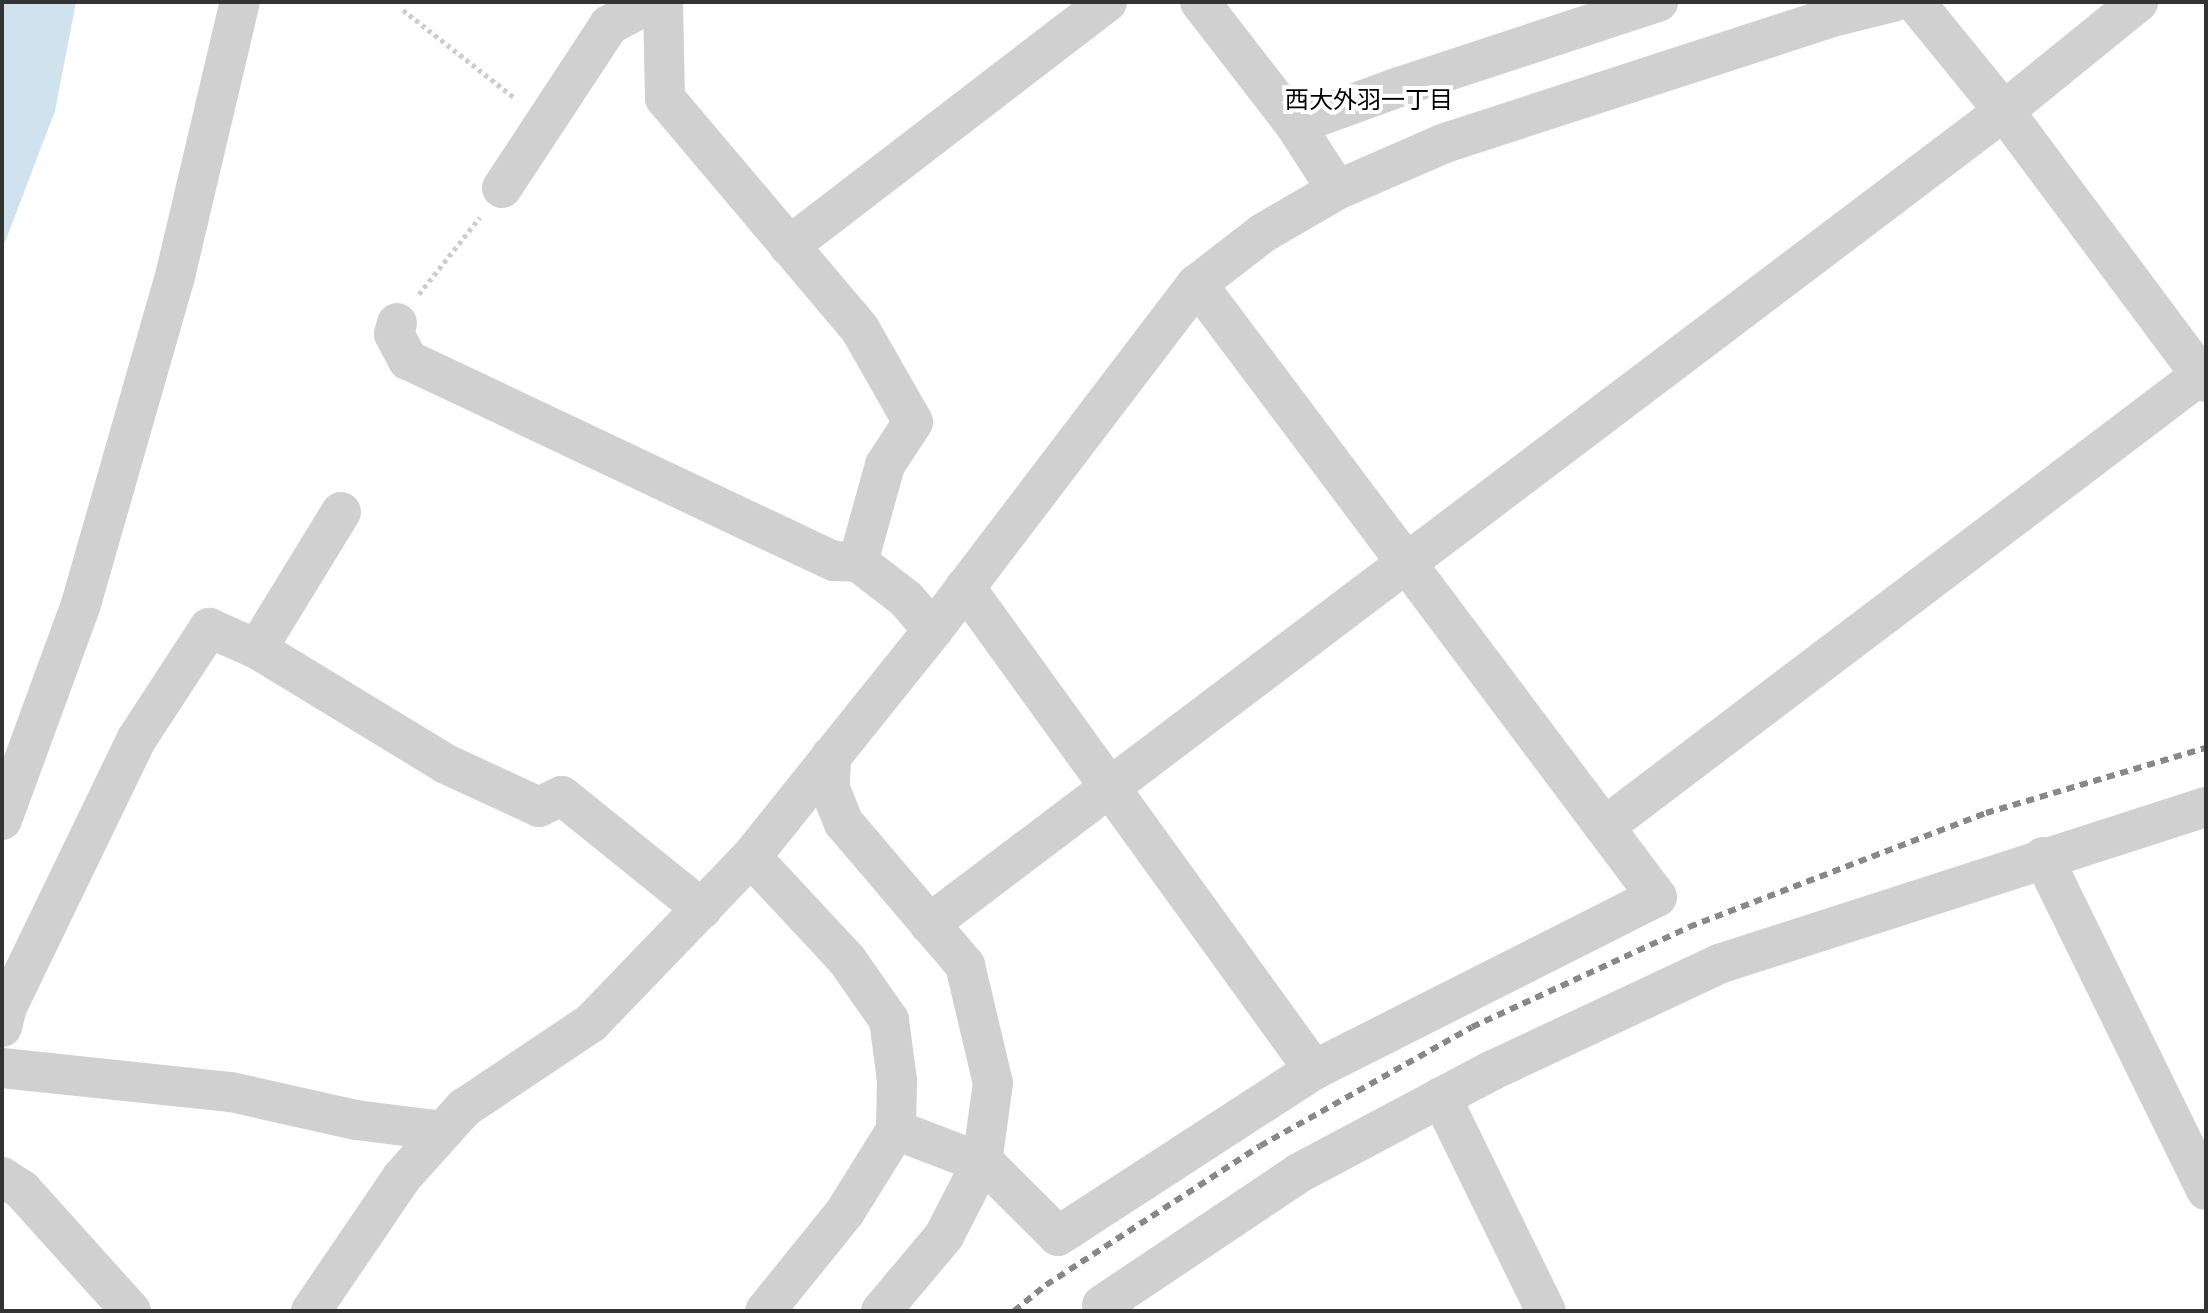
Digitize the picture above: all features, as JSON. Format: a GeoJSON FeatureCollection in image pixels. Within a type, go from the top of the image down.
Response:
{"type":"FeatureCollection","features":[{"type":"Feature","properties":{"kind":"street"},"geometry":{"type":"LineString","coordinates":[[2,820],[81,604],[176,272],[240,2]]}},
{"type":"Feature","properties":{"kind":"street"},"geometry":{"type":"LineString","coordinates":[[502,188],[609,25],[652,2]]}},
{"type":"Feature","properties":{"kind":"street"},"geometry":{"type":"LineString","coordinates":[[663,2],[665,98],[860,329],[913,422],[885,465],[858,562]]}},
{"type":"Feature","properties":{"kind":"street"},"geometry":{"type":"LineString","coordinates":[[789,246],[1107,2]]}},
{"type":"Feature","properties":{"kind":"street"},"geometry":{"type":"LineString","coordinates":[[1200,2],[1295,125],[1337,190]]}},
{"type":"Feature","properties":{"kind":"street"},"geometry":{"type":"LineString","coordinates":[[1295,125],[1658,2]]}},
{"type":"Feature","properties":{"kind":"street"},"geometry":{"type":"LineString","coordinates":[[313,1310],[402,1177],[464,1108],[591,1023],[751,857],[933,630],[1197,284],[1263,233],[1337,190],[1445,143],[1840,15],[1893,2]]}},
{"type":"Feature","properties":{"kind":"street"},"geometry":{"type":"LineString","coordinates":[[1604,827],[2204,376],[2004,111],[1915,2]]}},
{"type":"Feature","properties":{"kind":"street"},"geometry":{"type":"LineString","coordinates":[[929,924],[2004,111],[2138,2]]}},
{"type":"Feature","properties":{"kind":"street"},"geometry":{"type":"LineString","coordinates":[[896,1130],[982,1162],[1058,1236],[1314,1070],[1657,897],[1197,284]]}},
{"type":"Feature","properties":{"kind":"street"},"geometry":{"type":"LineString","coordinates":[[397,323],[394,334],[408,360],[834,561],[858,562],[906,599],[933,630]]}},
{"type":"Feature","properties":{"kind":"street"},"geometry":{"type":"LineString","coordinates":[[257,649],[341,512]]}},
{"type":"Feature","properties":{"kind":"street"},"geometry":{"type":"LineString","coordinates":[[965,587],[1314,1070]]}},
{"type":"Feature","properties":{"kind":"street"},"geometry":{"type":"LineString","coordinates":[[2,1027],[26,968],[136,740],[209,628],[257,649],[446,764],[539,807],[562,796],[702,909]]}},
{"type":"Feature","properties":{"kind":"street"},"geometry":{"type":"LineString","coordinates":[[831,756],[830,789],[844,823],[965,965],[993,1083],[982,1162],[944,1236],[881,1311]]}},
{"type":"Feature","properties":{"kind":"street"},"geometry":{"type":"LineString","coordinates":[[1101,1309],[1299,1173],[1441,1097],[1719,964],[2043,857],[2206,807]]}},
{"type":"Feature","properties":{"kind":"street"},"geometry":{"type":"LineString","coordinates":[[751,857],[847,960],[889,1020],[897,1081],[896,1130],[845,1212],[765,1311]]}},
{"type":"Feature","properties":{"kind":"street"},"geometry":{"type":"LineString","coordinates":[[2043,857],[2206,1190]]}},
{"type":"Feature","properties":{"kind":"street"},"geometry":{"type":"LineString","coordinates":[[2,1068],[231,1092],[356,1120],[443,1131]]}},
{"type":"Feature","properties":{"kind":"street"},"geometry":{"type":"LineString","coordinates":[[1441,1097],[1546,1311]]}},
{"type":"Feature","properties":{"kind":"street"},"geometry":{"type":"LineString","coordinates":[[5,1170],[131,1311]]}},
{"type":"Feature","properties":{"kind":"path"},"geometry":{"type":"LineString","coordinates":[[403,10],[546,122]]}},
{"type":"Feature","properties":{"kind":"path"},"geometry":{"type":"LineString","coordinates":[[397,323],[502,188]]}},
{"type":"Feature","properties":{"kind":"water"},"geometry":{"type":"Polygon","coordinates":[[[2,2],[76,2],[55,111],[2,250],[2,2]]]}},
{"type":"Feature","properties":{"kind":"railway"},"geometry":{"type":"LineString","coordinates":[[1014,1311],[1046,1285],[1260,1146],[1472,1027],[1689,927],[1986,813],[2206,748]]}},
{"type":"Feature","properties":{"kind":"district","name":"西大外羽一丁目"},"geometry":{"type":"Point","coordinates":[1369,101]}}]}
